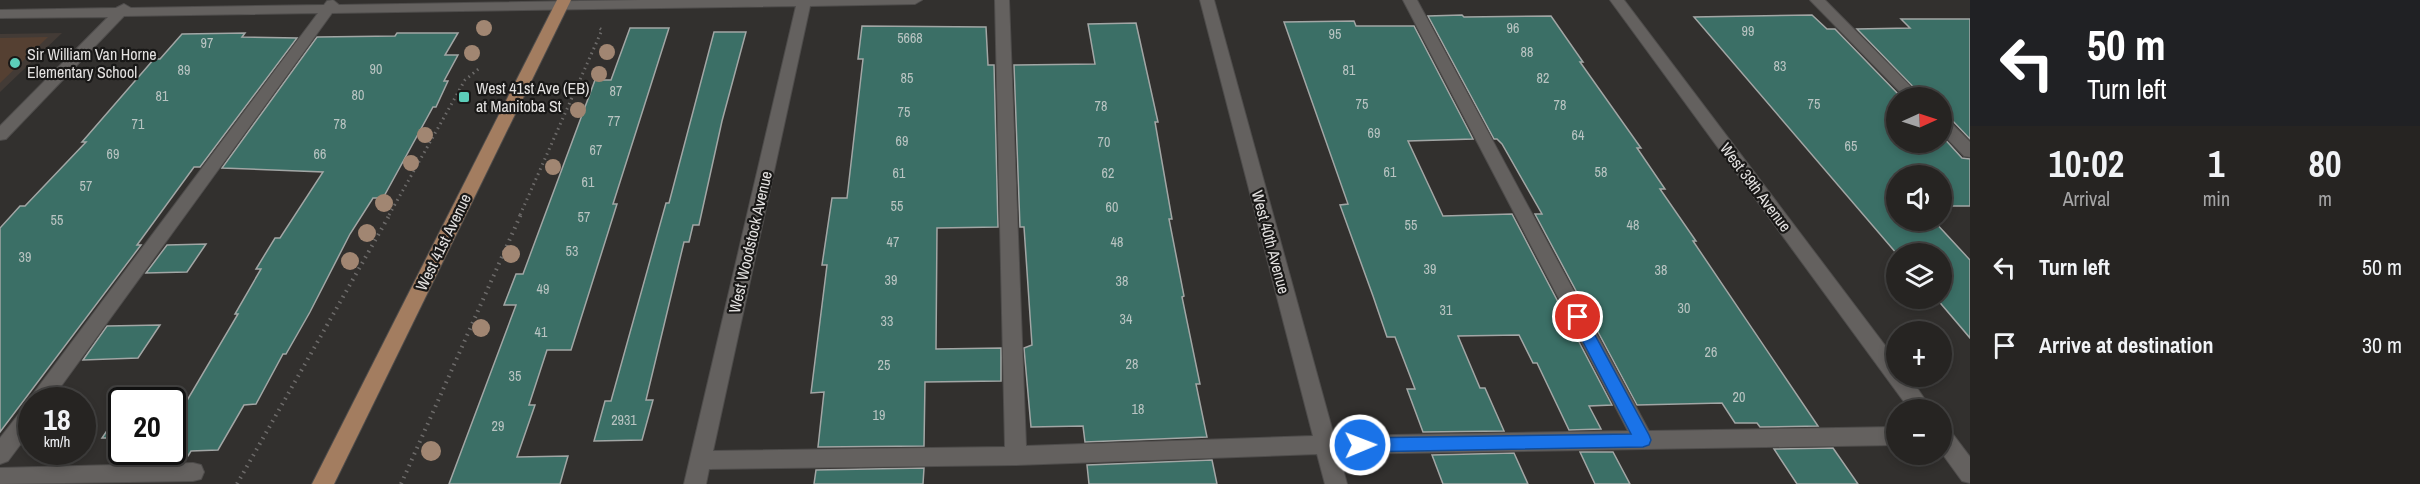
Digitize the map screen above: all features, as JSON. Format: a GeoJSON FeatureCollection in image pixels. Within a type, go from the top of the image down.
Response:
{"type":"FeatureCollection","features":[{"type":"Feature","properties":{"kind":"main road","name":"West 41st Avenue"},"geometry":{"type":"LineString","coordinates":[[322,484],[563,2]]}},
{"type":"Feature","properties":{"kind":"street"},"geometry":{"type":"LineString","coordinates":[[0,135],[131,0]]}},
{"type":"Feature","properties":{"kind":"street","name":"West Woodstock Avenue"},"geometry":{"type":"LineString","coordinates":[[695,484],[804,0]]}},
{"type":"Feature","properties":{"kind":"street"},"geometry":{"type":"LineString","coordinates":[[0,14],[331,5],[915,0]]}},
{"type":"Feature","properties":{"kind":"street"},"geometry":{"type":"LineString","coordinates":[[1002,0],[1016,456]]}},
{"type":"Feature","properties":{"kind":"street","name":"West 40th Avenue"},"geometry":{"type":"LineString","coordinates":[[1207,0],[1336,484]]}},
{"type":"Feature","properties":{"kind":"street"},"geometry":{"type":"LineString","coordinates":[[1410,0],[1643,440]]}},
{"type":"Feature","properties":{"kind":"street","name":"West 39th Avenue"},"geometry":{"type":"LineString","coordinates":[[1617,0],[1886,361]]}},
{"type":"Feature","properties":{"kind":"street"},"geometry":{"type":"LineString","coordinates":[[1817,0],[1904,87]]}},
{"type":"Feature","properties":{"kind":"street"},"geometry":{"type":"LineString","coordinates":[[50,387],[331,5]]}},
{"type":"Feature","properties":{"kind":"street"},"geometry":{"type":"LineString","coordinates":[[1952,134],[1970,152]]}},
{"type":"Feature","properties":{"kind":"street"},"geometry":{"type":"LineString","coordinates":[[0,455],[18,431]]}},
{"type":"Feature","properties":{"kind":"street"},"geometry":{"type":"LineString","coordinates":[[700,460],[1016,456],[1325,445],[1886,436]]}},
{"type":"Feature","properties":{"kind":"street"},"geometry":{"type":"LineString","coordinates":[[1952,450],[1970,474]]}},
{"type":"Feature","properties":{"kind":"street"},"geometry":{"type":"LineString","coordinates":[[0,477],[193,472]]}},
{"type":"Feature","properties":{"kind":"path"},"geometry":{"type":"LineString","coordinates":[[401,484],[602,30],[596,27]]}},
{"type":"Feature","properties":{"kind":"path"},"geometry":{"type":"LineString","coordinates":[[237,484],[465,80],[481,67]]}},
{"type":"Feature","properties":{"kind":"shaded area","name":"Sir William Van Horne Elementary School"},"geometry":{"type":"Polygon","coordinates":[[[62,33],[0,92],[0,34],[62,33]]]}},
{"type":"Feature","properties":{"kind":"shaded area","name":"Sir William Van Horne Elementary School"},"geometry":{"type":"Polygon","coordinates":[[[48,37],[0,83],[0,38],[48,37]]]}},
{"type":"Feature","properties":{"kind":"building"},"geometry":{"type":"Polygon","coordinates":[[[1462,15],[1464,17],[1551,16],[1583,62],[1580,62],[1641,148],[1637,148],[1665,189],[1660,189],[1696,241],[1693,241],[1818,426],[1760,427],[1757,423],[1735,423],[1722,403],[1637,405],[1535,214],[1542,214],[1502,144],[1494,139],[1428,16],[1462,15]]]}},
{"type":"Feature","properties":{"kind":"building"},"geometry":{"type":"Polygon","coordinates":[[[1812,15],[1827,29],[1835,29],[1891,87],[1886,87],[1886,153],[1952,153],[1952,147],[1962,158],[1970,159],[1970,206],[1952,206],[1952,165],[1886,165],[1886,231],[1943,231],[1970,260],[1970,338],[1945,309],[1952,309],[1952,243],[1888,243],[1694,17],[1812,15]]]}},
{"type":"Feature","properties":{"kind":"building"},"geometry":{"type":"Polygon","coordinates":[[[1901,19],[1970,19],[1970,139],[1952,120],[1952,87],[1913,87],[1857,29],[1910,28],[1901,19]]]}},
{"type":"Feature","properties":{"kind":"building"},"geometry":{"type":"Polygon","coordinates":[[[1354,21],[1356,26],[1414,26],[1473,139],[1408,141],[1443,216],[1512,214],[1612,405],[1589,406],[1601,429],[1569,430],[1537,363],[1533,363],[1519,335],[1458,336],[1480,388],[1485,388],[1504,431],[1423,432],[1407,389],[1415,389],[1395,337],[1387,337],[1340,205],[1348,204],[1284,22],[1354,21]]]}},
{"type":"Feature","properties":{"kind":"building"},"geometry":{"type":"Polygon","coordinates":[[[1136,23],[1158,122],[1155,122],[1172,219],[1169,219],[1200,384],[1196,384],[1207,437],[1085,442],[1083,426],[1031,427],[1024,348],[1032,345],[1024,227],[1020,227],[1014,65],[1095,64],[1088,24],[1136,23]]]}},
{"type":"Feature","properties":{"kind":"building"},"geometry":{"type":"Polygon","coordinates":[[[862,26],[986,27],[988,65],[994,65],[998,227],[937,228],[936,349],[1001,348],[1001,381],[925,382],[924,446],[818,447],[824,392],[811,393],[827,265],[822,265],[832,198],[847,198],[863,59],[858,59],[862,26]]]}},
{"type":"Feature","properties":{"kind":"building"},"geometry":{"type":"Polygon","coordinates":[[[630,28],[669,28],[613,204],[617,204],[571,350],[547,350],[529,405],[535,405],[517,457],[568,456],[560,484],[449,484],[516,305],[504,305],[516,274],[523,274],[595,80],[611,80],[630,28]]]}},
{"type":"Feature","properties":{"kind":"building"},"geometry":{"type":"Polygon","coordinates":[[[714,32],[746,32],[722,121],[699,225],[693,225],[689,242],[684,242],[646,400],[653,400],[642,440],[594,441],[605,401],[611,401],[666,203],[669,203],[714,32]]]}},
{"type":"Feature","properties":{"kind":"building"},"geometry":{"type":"Polygon","coordinates":[[[245,33],[242,37],[297,38],[200,167],[194,167],[137,245],[141,245],[34,387],[18,387],[18,408],[0,432],[0,228],[20,206],[25,206],[86,142],[82,142],[154,59],[160,59],[182,34],[245,33]]]}},
{"type":"Feature","properties":{"kind":"building"},"geometry":{"type":"Polygon","coordinates":[[[397,33],[458,33],[445,55],[458,55],[444,81],[448,81],[436,107],[433,107],[383,198],[373,198],[350,234],[310,312],[286,354],[283,354],[256,404],[244,405],[218,450],[191,451],[186,456],[186,402],[238,314],[235,314],[261,269],[256,269],[275,238],[280,238],[323,172],[222,168],[317,37],[395,36],[397,33]]]}},
{"type":"Feature","properties":{"kind":"building"},"geometry":{"type":"Polygon","coordinates":[[[206,244],[187,272],[146,273],[167,245],[206,244]]]}},
{"type":"Feature","properties":{"kind":"building"},"geometry":{"type":"Polygon","coordinates":[[[160,325],[138,358],[83,360],[107,326],[160,325]]]}},
{"type":"Feature","properties":{"kind":"building"},"geometry":{"type":"Polygon","coordinates":[[[108,429],[108,438],[102,438],[108,429]]]}},
{"type":"Feature","properties":{"kind":"building"},"geometry":{"type":"Polygon","coordinates":[[[1833,448],[1858,484],[1797,484],[1774,449],[1833,448]]]}},
{"type":"Feature","properties":{"kind":"building"},"geometry":{"type":"Polygon","coordinates":[[[1580,452],[1613,452],[1630,484],[1595,484],[1580,452]]]}},
{"type":"Feature","properties":{"kind":"building"},"geometry":{"type":"Polygon","coordinates":[[[1514,453],[1528,484],[1443,484],[1432,455],[1514,453]]]}},
{"type":"Feature","properties":{"kind":"building"},"geometry":{"type":"Polygon","coordinates":[[[1212,460],[1217,484],[1089,484],[1087,465],[1212,460]]]}},
{"type":"Feature","properties":{"kind":"building"},"geometry":{"type":"Polygon","coordinates":[[[924,468],[923,484],[814,484],[816,470],[924,468]]]}},
{"type":"Feature","properties":{"kind":"place","name":"Sir William Van Horne Elementary School"},"geometry":{"type":"Point","coordinates":[15,63]}},
{"type":"Feature","properties":{"kind":"place","name":"West 41st Ave (EB) at Manitoba St"},"geometry":{"type":"Point","coordinates":[464,97]}},
{"type":"Feature","properties":{"kind":"route"},"geometry":{"type":"LineString","coordinates":[[1360,445],[1643,440],[1578,317]]}}]}
